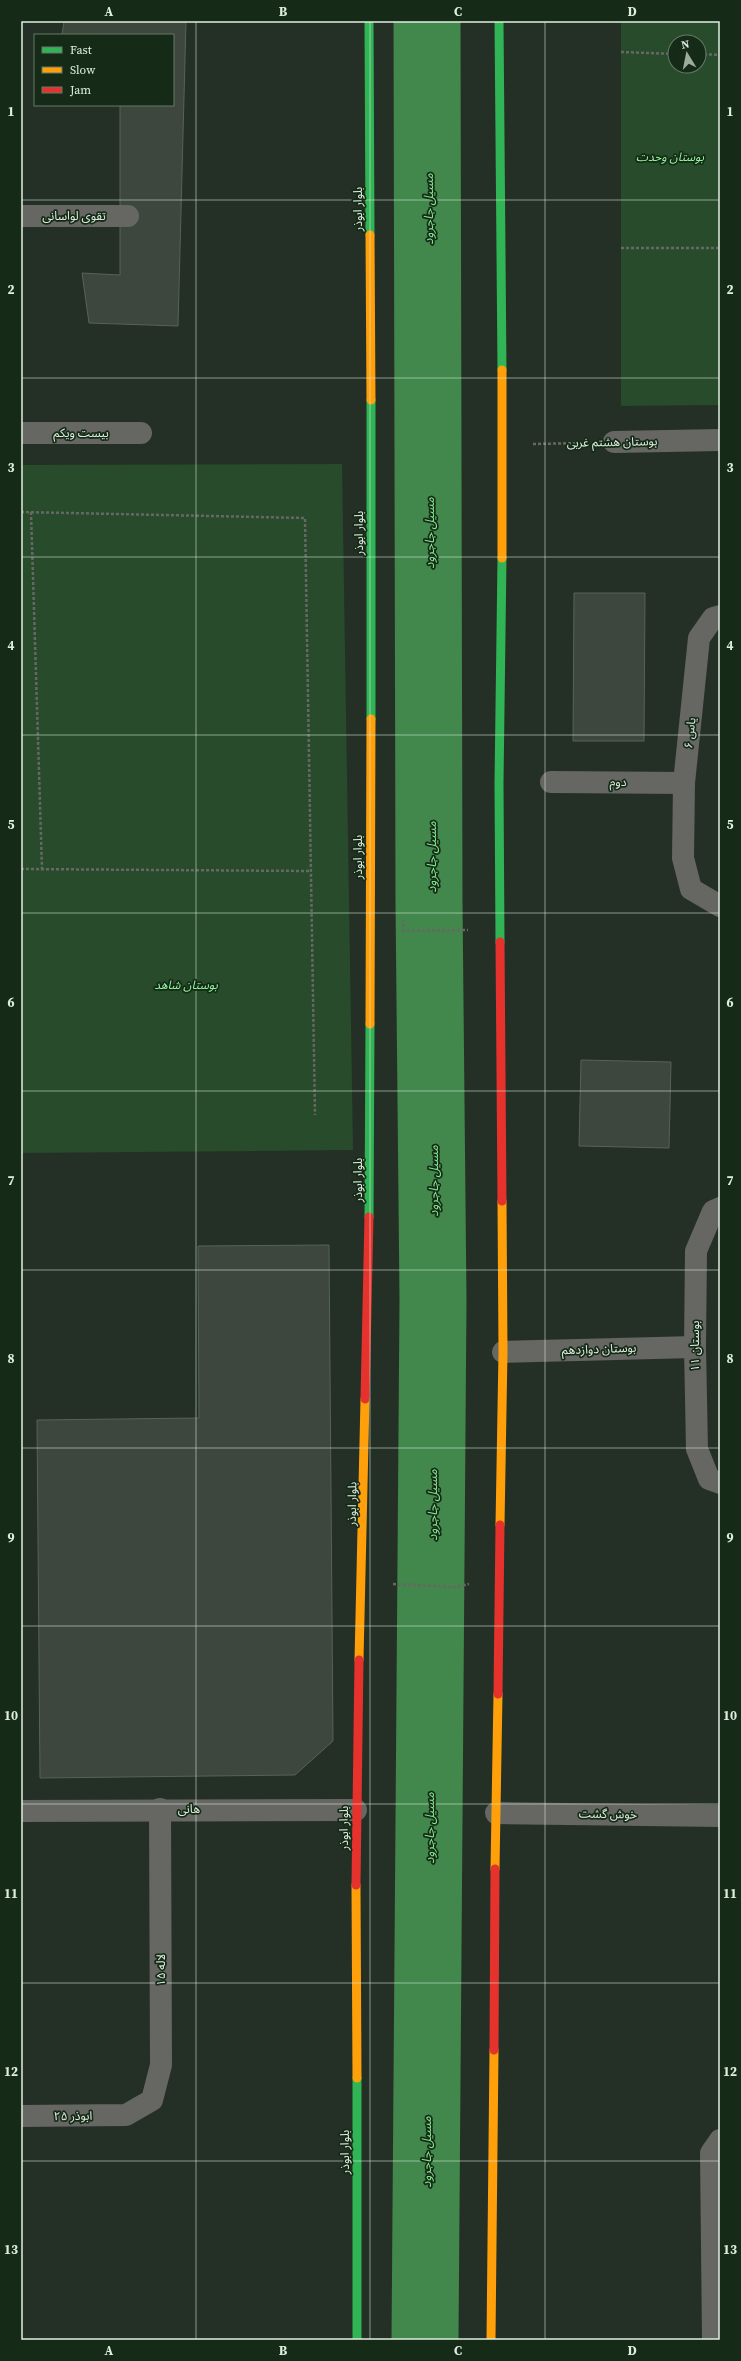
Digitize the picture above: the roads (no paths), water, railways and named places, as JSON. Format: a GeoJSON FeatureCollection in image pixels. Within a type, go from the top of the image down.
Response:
{"type":"FeatureCollection","features":[{"type":"Feature","properties":{"kind":"main road","name":"بلوار ابوذر"},"geometry":{"type":"LineString","coordinates":[[357,2340],[356,1810],[370,1188],[371,420],[369,21]]}},
{"type":"Feature","properties":{"kind":"main road"},"geometry":{"type":"LineString","coordinates":[[491,2340],[496,1813],[503,1352],[499,783],[503,444],[499,21]]}},
{"type":"Feature","properties":{"kind":"street","name":"تقوی لواسانی"},"geometry":{"type":"LineString","coordinates":[[21,216],[128,216]]}},
{"type":"Feature","properties":{"kind":"street","name":"بیست ویکم"},"geometry":{"type":"LineString","coordinates":[[21,433],[141,433]]}},
{"type":"Feature","properties":{"kind":"street","name":"بوستان هشتم غربی"},"geometry":{"type":"LineString","coordinates":[[614,442],[720,440]]}},
{"type":"Feature","properties":{"kind":"street","name":"یاس ۶"},"geometry":{"type":"LineString","coordinates":[[720,616],[713,618],[699,638],[684,783],[683,858],[691,889],[720,906]]}},
{"type":"Feature","properties":{"kind":"street","name":"دوم"},"geometry":{"type":"LineString","coordinates":[[551,782],[684,783]]}},
{"type":"Feature","properties":{"kind":"street","name":"بوستان ۱۱"},"geometry":{"type":"LineString","coordinates":[[720,1208],[713,1211],[696,1251],[695,1347],[697,1449],[709,1479],[720,1483]]}},
{"type":"Feature","properties":{"kind":"street","name":"بوستان دوازدهم"},"geometry":{"type":"LineString","coordinates":[[503,1352],[695,1347]]}},
{"type":"Feature","properties":{"kind":"street","name":"هانی"},"geometry":{"type":"LineString","coordinates":[[21,1811],[160,1809],[356,1810]]}},
{"type":"Feature","properties":{"kind":"street","name":"لاله ۱۵"},"geometry":{"type":"LineString","coordinates":[[126,2115],[152,2100],[161,2065],[160,1809]]}},
{"type":"Feature","properties":{"kind":"street","name":"خوش گشت"},"geometry":{"type":"LineString","coordinates":[[496,1813],[720,1816]]}},
{"type":"Feature","properties":{"kind":"street","name":"ابوذر ۲۵"},"geometry":{"type":"LineString","coordinates":[[21,2116],[126,2115]]}},
{"type":"Feature","properties":{"kind":"street"},"geometry":{"type":"LineString","coordinates":[[713,2340],[711,2153],[720,2140]]}},
{"type":"Feature","properties":{"kind":"waterway","name":"مسیل جاجرود"},"geometry":{"type":"LineString","coordinates":[[425,2340],[433,1300],[429,902],[427,21]]}},
{"type":"Feature","properties":{"kind":"park label","name":"بوستان وحدت"},"geometry":{"type":"Point","coordinates":[670,157]}},
{"type":"Feature","properties":{"kind":"park label","name":"بوستان شاهد"},"geometry":{"type":"Point","coordinates":[186,985]}}]}
